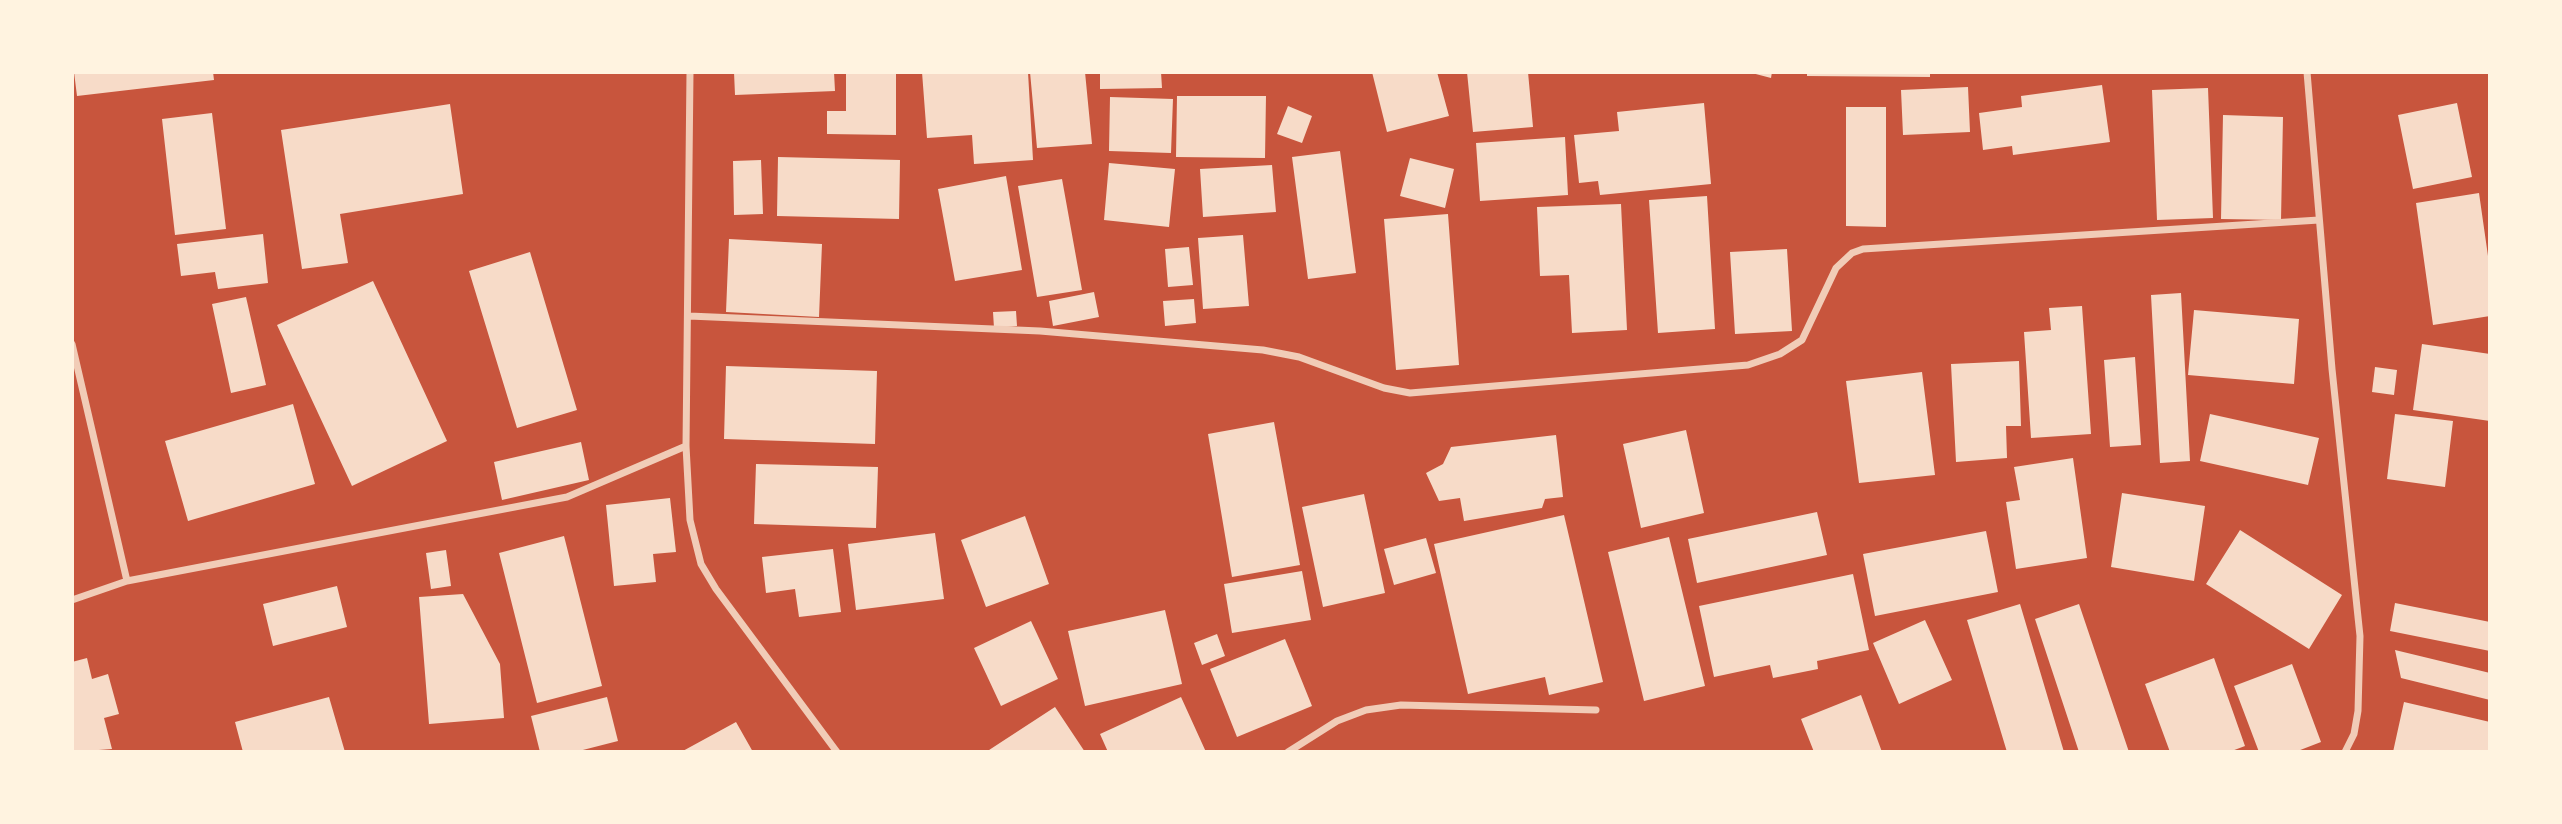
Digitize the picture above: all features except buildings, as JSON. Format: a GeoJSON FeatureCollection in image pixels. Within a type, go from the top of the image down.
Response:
{"type":"FeatureCollection","features":[{"type":"Feature","properties":{"kind":"street"},"geometry":{"type":"LineString","coordinates":[[690,72],[686,446],[690,520],[701,564],[716,589],[837,752]]}},
{"type":"Feature","properties":{"kind":"street"},"geometry":{"type":"LineString","coordinates":[[2307,72],[2360,636],[2358,711],[2354,734],[2345,752]]}},
{"type":"Feature","properties":{"kind":"street"},"geometry":{"type":"LineString","coordinates":[[689,316],[1040,331],[1263,350],[1299,356],[1384,388],[1410,393],[1748,365],[1780,354],[1802,340],[1836,268],[1852,253],[1863,250],[2319,220]]}},
{"type":"Feature","properties":{"kind":"street"},"geometry":{"type":"LineString","coordinates":[[72,344],[127,581]]}},
{"type":"Feature","properties":{"kind":"street"},"geometry":{"type":"LineString","coordinates":[[72,600],[127,581],[567,497],[686,446]]}},
{"type":"Feature","properties":{"kind":"street"},"geometry":{"type":"LineString","coordinates":[[1288,752],[1337,721],[1366,710],[1401,705],[1596,710]]}}]}
